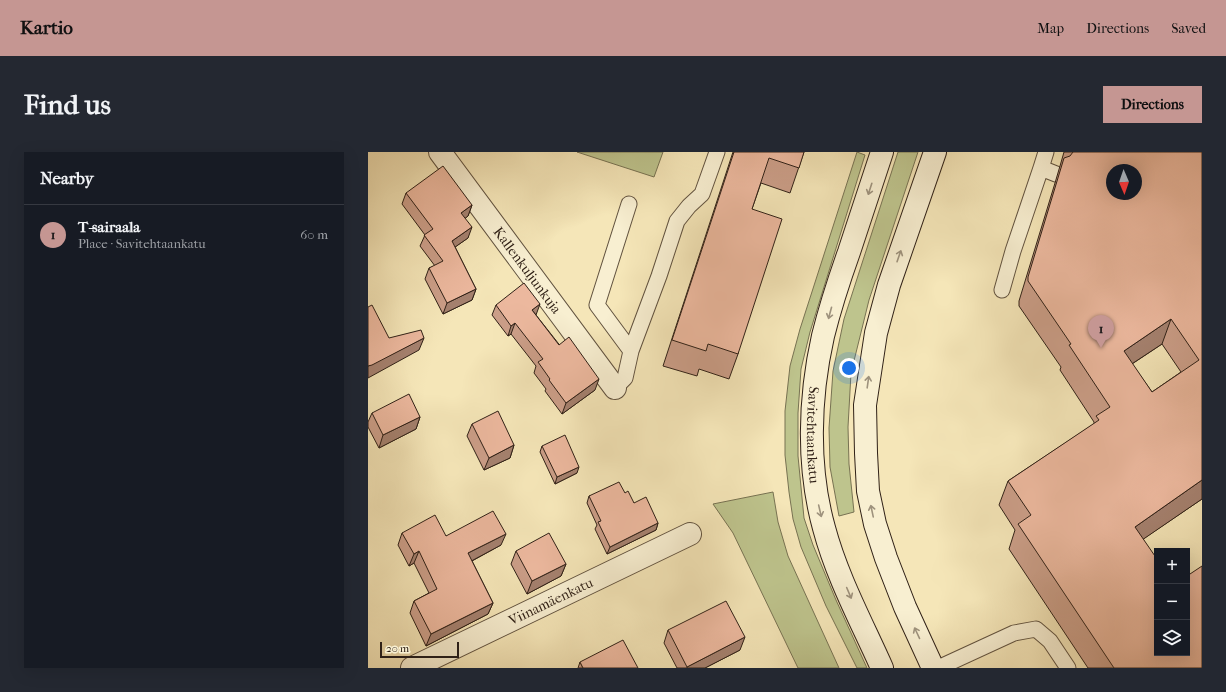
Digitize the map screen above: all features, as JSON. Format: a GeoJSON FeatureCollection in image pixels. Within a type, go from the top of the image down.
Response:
{"type":"FeatureCollection","features":[{"type":"Feature","properties":{"kind":"main road","name":"Kallenkuljunkuja"},"geometry":{"type":"LineString","coordinates":[[440,152],[615,388]]}},
{"type":"Feature","properties":{"kind":"main road","name":"Savitehtaankatu"},"geometry":{"type":"LineString","coordinates":[[882,152],[834,295],[825,330],[816,378],[813,419],[815,480],[824,529],[848,592],[882,668]]}},
{"type":"Feature","properties":{"kind":"main road"},"geometry":{"type":"LineString","coordinates":[[933,668],[905,607],[886,558],[875,524],[868,490],[865,405],[876,333],[889,285],[934,152]]}},
{"type":"Feature","properties":{"kind":"main road","name":"Viinamäenkatu"},"geometry":{"type":"LineString","coordinates":[[412,668],[690,534]]}},
{"type":"Feature","properties":{"kind":"lane"},"geometry":{"type":"LineString","coordinates":[[615,388],[625,378],[631,351],[659,276],[677,221],[689,206],[702,194],[717,152]]}},
{"type":"Feature","properties":{"kind":"lane"},"geometry":{"type":"LineString","coordinates":[[1002,290],[1013,251],[1046,152]]}},
{"type":"Feature","properties":{"kind":"lane"},"geometry":{"type":"LineString","coordinates":[[1041,168],[1056,174]]}},
{"type":"Feature","properties":{"kind":"lane"},"geometry":{"type":"LineString","coordinates":[[629,204],[598,305],[631,351]]}},
{"type":"Feature","properties":{"kind":"lane"},"geometry":{"type":"LineString","coordinates":[[938,668],[1014,633],[1036,629],[1050,641],[1068,668]]}},
{"type":"Feature","properties":{"kind":"green space"},"geometry":{"type":"Polygon","coordinates":[[[577,152],[663,152],[654,177],[577,152]]]}},
{"type":"Feature","properties":{"kind":"green space"},"geometry":{"type":"Polygon","coordinates":[[[857,152],[865,155],[810,332],[801,369],[798,413],[798,456],[804,518],[813,545],[836,600],[867,668],[857,668],[826,606],[801,547],[793,519],[785,455],[785,411],[790,366],[800,329],[857,152]]]}},
{"type":"Feature","properties":{"kind":"green space"},"geometry":{"type":"Polygon","coordinates":[[[898,152],[918,152],[869,300],[851,373],[848,427],[849,464],[854,512],[839,516],[830,467],[829,428],[833,371],[844,319],[898,152]]]}},
{"type":"Feature","properties":{"kind":"green space"},"geometry":{"type":"Polygon","coordinates":[[[773,492],[778,522],[788,556],[839,668],[798,668],[733,533],[713,504],[773,492]]]}},
{"type":"Feature","properties":{"kind":"building"},"geometry":{"type":"Polygon","coordinates":[[[734,152],[804,152],[799,168],[769,158],[752,209],[782,219],[738,354],[708,344],[706,351],[672,340],[734,152]]]}},
{"type":"Feature","properties":{"kind":"building"},"geometry":{"type":"Polygon","coordinates":[[[1073,152],[1202,152],[1202,480],[1135,527],[1154,555],[1154,656],[1190,656],[1190,574],[1202,566],[1202,668],[1114,668],[1018,524],[1031,515],[1008,481],[1099,420],[1096,416],[1110,407],[1069,345],[1071,344],[1028,281],[1064,158],[1070,156],[1073,152]],[[1171,319],[1124,351],[1152,392],[1199,360],[1171,319]]]}},
{"type":"Feature","properties":{"kind":"building"},"geometry":{"type":"Polygon","coordinates":[[[443,166],[472,205],[461,213],[472,227],[452,241],[476,289],[447,303],[429,268],[443,261],[424,235],[433,229],[406,193],[443,166]]]}},
{"type":"Feature","properties":{"kind":"building"},"geometry":{"type":"Polygon","coordinates":[[[524,283],[540,304],[532,310],[559,345],[569,337],[599,379],[566,403],[538,362],[543,359],[515,323],[511,326],[496,305],[524,283]]]}},
{"type":"Feature","properties":{"kind":"building"},"geometry":{"type":"Polygon","coordinates":[[[372,305],[389,338],[421,330],[424,338],[368,366],[368,307],[372,305]]]}},
{"type":"Feature","properties":{"kind":"building"},"geometry":{"type":"Polygon","coordinates":[[[409,394],[420,417],[383,435],[372,413],[409,394]]]}},
{"type":"Feature","properties":{"kind":"building"},"geometry":{"type":"Polygon","coordinates":[[[498,411],[514,445],[489,458],[472,424],[498,411]]]}},
{"type":"Feature","properties":{"kind":"building"},"geometry":{"type":"Polygon","coordinates":[[[565,435],[579,467],[557,477],[542,446],[565,435]]]}},
{"type":"Feature","properties":{"kind":"building"},"geometry":{"type":"Polygon","coordinates":[[[619,482],[625,493],[628,491],[634,503],[646,497],[658,523],[610,547],[598,522],[601,521],[589,496],[619,482]]]}},
{"type":"Feature","properties":{"kind":"building"},"geometry":{"type":"Polygon","coordinates":[[[493,511],[506,534],[468,553],[493,603],[431,634],[414,601],[437,589],[419,551],[414,554],[402,533],[435,515],[446,536],[493,511]]]}},
{"type":"Feature","properties":{"kind":"building"},"geometry":{"type":"Polygon","coordinates":[[[549,533],[566,564],[532,581],[516,551],[549,533]]]}},
{"type":"Feature","properties":{"kind":"building"},"geometry":{"type":"Polygon","coordinates":[[[726,601],[745,637],[687,667],[668,630],[726,601]]]}},
{"type":"Feature","properties":{"kind":"building"},"geometry":{"type":"Polygon","coordinates":[[[623,640],[638,668],[583,668],[580,662],[623,640]]]}},
{"type":"Feature","properties":{"kind":"place","name":"T-sairaala"},"geometry":{"type":"Point","coordinates":[1101,348]}}]}
